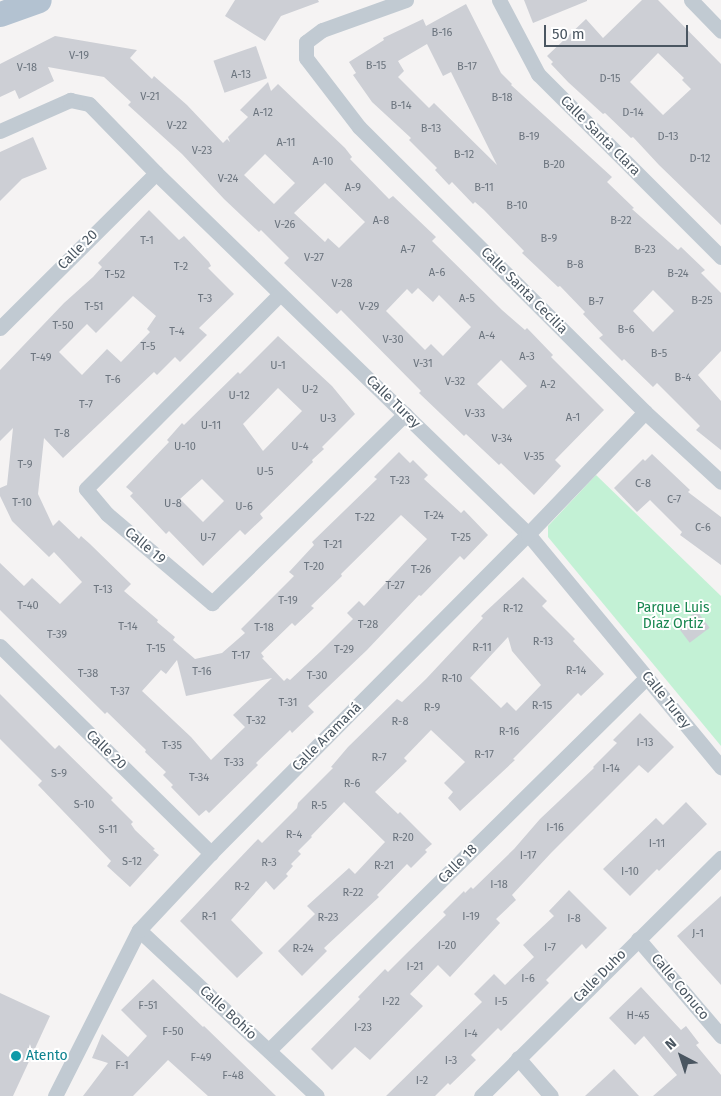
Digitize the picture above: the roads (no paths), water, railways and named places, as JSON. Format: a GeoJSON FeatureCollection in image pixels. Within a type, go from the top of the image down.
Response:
{"type":"FeatureCollection","features":[{"type":"Feature","properties":{"kind":"main road"},"geometry":{"type":"LineString","coordinates":[[0,14],[39,0]]}},
{"type":"Feature","properties":{"kind":"street","name":"Calle Santa Cecilia"},"geometry":{"type":"LineString","coordinates":[[406,0],[322,30],[306,42],[306,58],[359,127],[645,412],[721,482]]}},
{"type":"Feature","properties":{"kind":"street","name":"Calle Santa Clara"},"geometry":{"type":"LineString","coordinates":[[499,0],[538,74],[721,258]]}},
{"type":"Feature","properties":{"kind":"street"},"geometry":{"type":"LineString","coordinates":[[691,0],[721,31]]}},
{"type":"Feature","properties":{"kind":"street","name":"Calle Turey"},"geometry":{"type":"LineString","coordinates":[[0,131],[70,100],[89,104],[156,173],[528,534],[721,767]]}},
{"type":"Feature","properties":{"kind":"street","name":"Calle 20"},"geometry":{"type":"LineString","coordinates":[[0,328],[156,173]]}},
{"type":"Feature","properties":{"kind":"street","name":"Calle 19"},"geometry":{"type":"LineString","coordinates":[[280,294],[86,489],[107,514],[212,603],[405,414]]}},
{"type":"Feature","properties":{"kind":"street","name":"Calle Aramaná"},"geometry":{"type":"LineString","coordinates":[[56,1096],[139,930],[211,853],[528,534],[645,412]]}},
{"type":"Feature","properties":{"kind":"street","name":"Calle 20"},"geometry":{"type":"LineString","coordinates":[[0,646],[211,853]]}},
{"type":"Feature","properties":{"kind":"street","name":"Calle 18"},"geometry":{"type":"LineString","coordinates":[[269,1050],[647,677]]}},
{"type":"Feature","properties":{"kind":"street","name":"Calle Duho"},"geometry":{"type":"LineString","coordinates":[[481,1096],[721,858]]}},
{"type":"Feature","properties":{"kind":"street","name":"Calle Bohío"},"geometry":{"type":"LineString","coordinates":[[139,930],[317,1096]]}},
{"type":"Feature","properties":{"kind":"street","name":"Calle Conuco"},"geometry":{"type":"LineString","coordinates":[[638,939],[721,1036]]}},
{"type":"Feature","properties":{"kind":"street"},"geometry":{"type":"LineString","coordinates":[[518,1058],[551,1096]]}},
{"type":"Feature","properties":{"kind":"place","name":"Atento"},"geometry":{"type":"Point","coordinates":[16,1056]}},
{"type":"Feature","properties":{"kind":"park label","name":"Parque Luis Díaz Ortiz"},"geometry":{"type":"Point","coordinates":[673,616]}}]}
